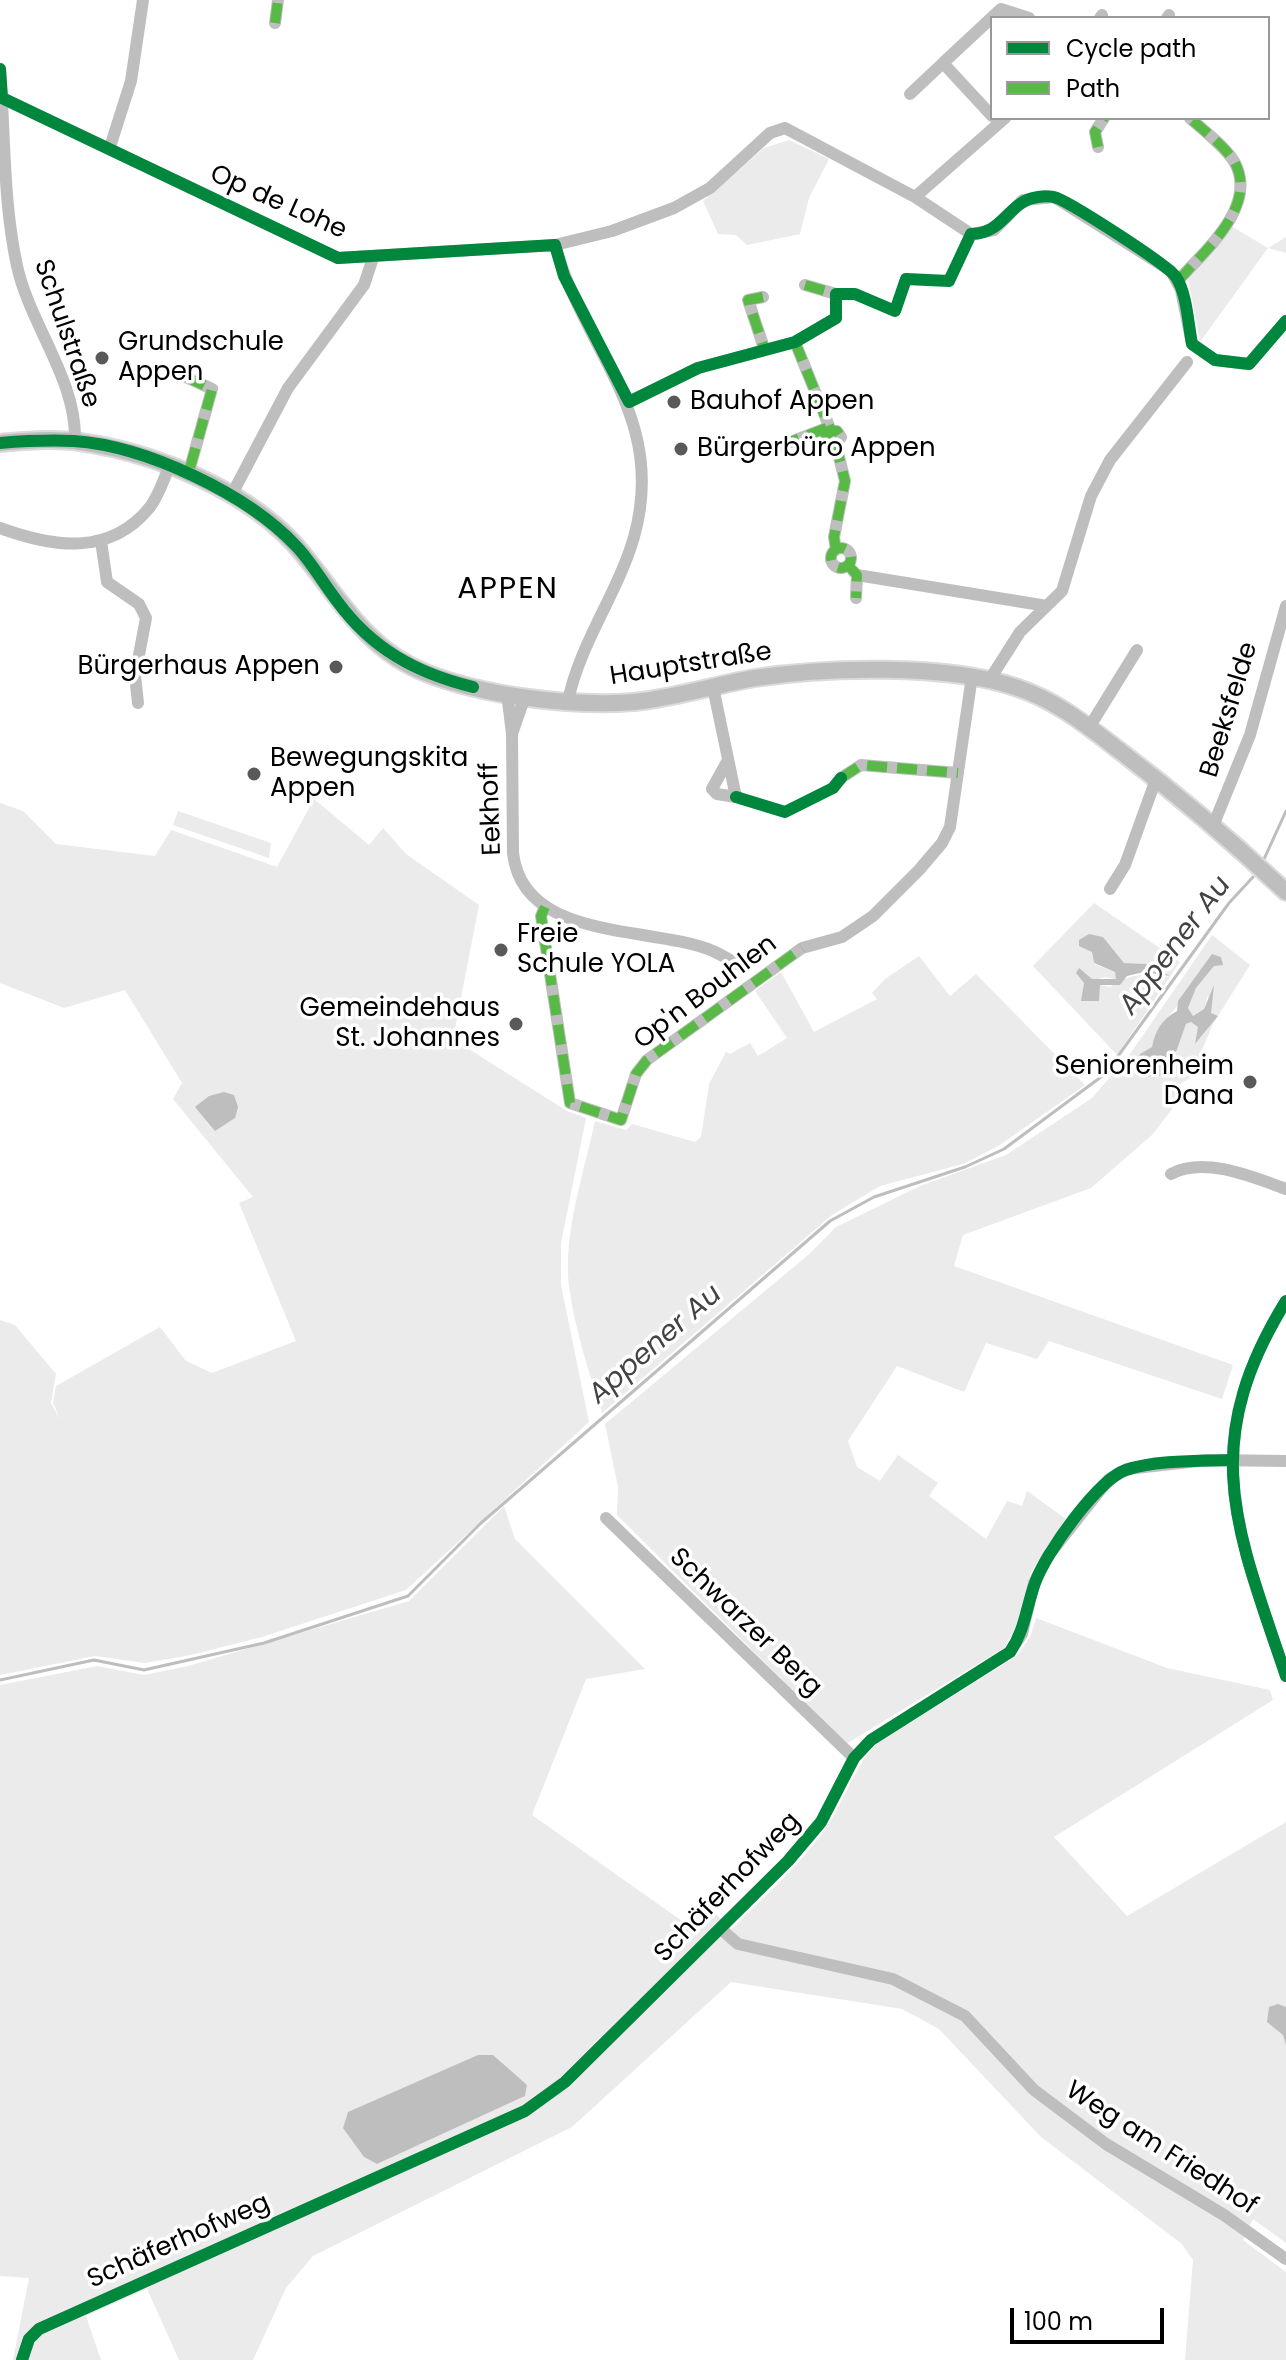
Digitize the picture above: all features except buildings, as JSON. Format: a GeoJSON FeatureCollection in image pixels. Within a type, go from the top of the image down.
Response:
{"type":"FeatureCollection","features":[{"type":"Feature","properties":{"kind":"main road","name":"Hauptstraße"},"geometry":{"type":"LineString","coordinates":[[0,443],[75,441],[124,451],[169,467],[231,496],[266,518],[295,544],[362,632],[409,666],[451,682],[568,701],[637,701],[810,672],[972,676],[1045,698],[1090,726],[1156,779],[1286,892]]}},
{"type":"Feature","properties":{"kind":"street"},"geometry":{"type":"LineString","coordinates":[[110,147],[131,81],[143,0]]}},
{"type":"Feature","properties":{"kind":"street"},"geometry":{"type":"LineString","coordinates":[[275,23],[278,0]]}},
{"type":"Feature","properties":{"kind":"street"},"geometry":{"type":"LineString","coordinates":[[993,16],[1001,9],[1023,16]]}},
{"type":"Feature","properties":{"kind":"street"},"geometry":{"type":"LineString","coordinates":[[910,94],[990,19]]}},
{"type":"Feature","properties":{"kind":"street"},"geometry":{"type":"LineString","coordinates":[[943,63],[990,112]]}},
{"type":"Feature","properties":{"kind":"street","name":"Schulstraße"},"geometry":{"type":"LineString","coordinates":[[0,69],[1,145],[17,268],[73,414],[75,441]]}},
{"type":"Feature","properties":{"kind":"street","name":"Op de Lohe"},"geometry":{"type":"LineString","coordinates":[[2,98],[110,147],[248,218],[338,258],[555,245],[612,231],[674,208],[710,188],[770,133],[785,128],[915,197]]}},
{"type":"Feature","properties":{"kind":"street"},"geometry":{"type":"LineString","coordinates":[[996,120],[915,197],[971,234],[994,230],[1023,200],[1054,197],[1171,271],[1178,281],[1192,344],[1215,360],[1249,364],[1286,321]]}},
{"type":"Feature","properties":{"kind":"street"},"geometry":{"type":"LineString","coordinates":[[1098,147],[1095,132],[1103,120]]}},
{"type":"Feature","properties":{"kind":"street"},"geometry":{"type":"LineString","coordinates":[[1178,281],[1226,227],[1241,195],[1234,162],[1192,120]]}},
{"type":"Feature","properties":{"kind":"street"},"geometry":{"type":"LineString","coordinates":[[555,245],[564,276],[629,402],[644,466],[638,522],[568,701]]}},
{"type":"Feature","properties":{"kind":"street"},"geometry":{"type":"LineString","coordinates":[[231,496],[288,388],[364,285],[373,258]]}},
{"type":"Feature","properties":{"kind":"street"},"geometry":{"type":"LineString","coordinates":[[629,402],[698,368],[795,342],[836,318],[836,294],[805,285]]}},
{"type":"Feature","properties":{"kind":"street"},"geometry":{"type":"LineString","coordinates":[[763,297],[748,300],[764,348]]}},
{"type":"Feature","properties":{"kind":"street"},"geometry":{"type":"LineString","coordinates":[[795,342],[830,429],[841,437],[836,445],[845,481],[832,562],[841,568],[1047,606]]}},
{"type":"Feature","properties":{"kind":"street"},"geometry":{"type":"LineString","coordinates":[[990,679],[1020,632],[1062,591],[1091,496],[1110,460],[1187,362]]}},
{"type":"Feature","properties":{"kind":"street"},"geometry":{"type":"LineString","coordinates":[[186,377],[212,389],[188,475]]}},
{"type":"Feature","properties":{"kind":"street"},"geometry":{"type":"LineString","coordinates":[[780,446],[830,429]]}},
{"type":"Feature","properties":{"kind":"street"},"geometry":{"type":"LineString","coordinates":[[0,528],[46,543],[70,545],[101,541],[124,529],[149,507],[169,467]]}},
{"type":"Feature","properties":{"kind":"street"},"geometry":{"type":"LineString","coordinates":[[101,541],[109,586],[139,604],[146,618],[147,630],[135,676],[138,703]]}},
{"type":"Feature","properties":{"kind":"street"},"geometry":{"type":"LineString","coordinates":[[852,570],[856,598]]}},
{"type":"Feature","properties":{"kind":"street","name":"Beeksfelde"},"geometry":{"type":"LineString","coordinates":[[1213,826],[1250,735],[1286,606]]}},
{"type":"Feature","properties":{"kind":"street"},"geometry":{"type":"LineString","coordinates":[[1090,726],[1137,650]]}},
{"type":"Feature","properties":{"kind":"street","name":"Op'n Bouhlen"},"geometry":{"type":"LineString","coordinates":[[545,907],[541,916],[570,1103],[621,1120],[636,1074],[647,1060],[802,948],[842,937],[873,916],[942,843],[950,827],[972,676]]}},
{"type":"Feature","properties":{"kind":"street"},"geometry":{"type":"LineString","coordinates":[[713,687],[728,760]]}},
{"type":"Feature","properties":{"kind":"street","name":"Eekhoff"},"geometry":{"type":"LineString","coordinates":[[507,693],[512,734],[514,862],[529,893],[545,907]]}},
{"type":"Feature","properties":{"kind":"street","name":"Eekhoff"},"geometry":{"type":"LineString","coordinates":[[512,734],[525,696]]}},
{"type":"Feature","properties":{"kind":"street"},"geometry":{"type":"LineString","coordinates":[[841,778],[861,765],[958,773]]}},
{"type":"Feature","properties":{"kind":"street"},"geometry":{"type":"LineString","coordinates":[[1110,889],[1125,865],[1151,785],[1156,779]]}},
{"type":"Feature","properties":{"kind":"street"},"geometry":{"type":"LineString","coordinates":[[545,907],[567,918],[712,950],[740,965]]}},
{"type":"Feature","properties":{"kind":"street"},"geometry":{"type":"LineString","coordinates":[[1171,1174],[1191,1166],[1240,1174],[1286,1189]]}},
{"type":"Feature","properties":{"kind":"street"},"geometry":{"type":"LineString","coordinates":[[1286,1301],[1261,1342],[1247,1377],[1235,1421],[1231,1460],[1238,1529],[1286,1676]]}},
{"type":"Feature","properties":{"kind":"street","name":"Schäferhofweg"},"geometry":{"type":"LineString","coordinates":[[22,2360],[29,2339],[39,2329],[525,2111],[565,2082],[722,1930],[821,1822],[854,1758],[871,1740],[1010,1652],[1022,1634],[1034,1583],[1048,1556],[1109,1479],[1127,1469],[1231,1460],[1286,1461]]}},
{"type":"Feature","properties":{"kind":"street","name":"Schwarzer Berg"},"geometry":{"type":"LineString","coordinates":[[606,1518],[854,1758]]}},
{"type":"Feature","properties":{"kind":"street","name":"Weg am Friedhof"},"geometry":{"type":"LineString","coordinates":[[722,1930],[738,1944],[893,1979],[965,2016],[1034,2090],[1106,2144],[1224,2215],[1286,2259]]}},
{"type":"Feature","properties":{"kind":"shaded area"},"geometry":{"type":"Polygon","coordinates":[[[789,140],[829,159],[809,198],[800,234],[747,245],[736,235],[718,234],[703,201],[764,148],[789,140]]]}},
{"type":"Feature","properties":{"kind":"shaded area"},"geometry":{"type":"Polygon","coordinates":[[[1231,226],[1268,248],[1200,342],[1188,278],[1231,226]]]}},
{"type":"Feature","properties":{"kind":"shaded area"},"geometry":{"type":"Polygon","coordinates":[[[1286,237],[1286,253],[1268,248],[1286,237]]]}},
{"type":"Feature","properties":{"kind":"shaded area"},"geometry":{"type":"Polygon","coordinates":[[[314,799],[369,845],[383,828],[406,854],[479,905],[453,1039],[567,1111],[586,1118],[561,1243],[561,1285],[589,1422],[406,1590],[262,1637],[191,1655],[145,1663],[95,1656],[0,1675],[0,1320],[15,1325],[56,1374],[51,1403],[60,1420],[53,1403],[56,1386],[160,1327],[186,1361],[212,1373],[296,1341],[239,1203],[253,1197],[173,1099],[182,1083],[125,990],[64,1008],[0,983],[0,803],[23,811],[56,844],[155,856],[171,830],[277,867],[314,799]]]}},
{"type":"Feature","properties":{"kind":"shaded area"},"geometry":{"type":"Polygon","coordinates":[[[178,811],[271,843],[269,858],[173,825],[178,811]]]}},
{"type":"Feature","properties":{"kind":"shaded area"},"geometry":{"type":"Polygon","coordinates":[[[1094,903],[1180,962],[1117,1055],[1033,966],[1094,903]],[[1089,934],[1094,964],[1115,972],[1117,980],[1105,977],[1084,983],[1082,1001],[1098,1001],[1100,985],[1110,987],[1138,975],[1169,977],[1148,964],[1124,963],[1103,937],[1089,934]]]}},
{"type":"Feature","properties":{"kind":"shaded area"},"geometry":{"type":"Polygon","coordinates":[[[1089,934],[1103,937],[1124,963],[1148,964],[1170,976],[1144,972],[1127,976],[1120,985],[1100,985],[1099,1001],[1081,1001],[1084,983],[1076,973],[1079,968],[1092,979],[1116,979],[1115,972],[1094,963],[1092,952],[1079,946],[1079,940],[1089,934]]]}},
{"type":"Feature","properties":{"kind":"shaded area"},"geometry":{"type":"Polygon","coordinates":[[[1212,935],[1250,965],[1213,1024],[1190,1078],[1172,1089],[1183,1095],[1152,1135],[1091,1188],[963,1235],[954,1266],[1233,1365],[1222,1399],[1049,1341],[1037,1359],[986,1343],[964,1392],[897,1366],[848,1441],[857,1467],[880,1481],[898,1455],[938,1483],[929,1496],[986,1539],[1007,1501],[1022,1506],[1027,1491],[1066,1519],[1031,1572],[1020,1621],[1004,1648],[846,1744],[617,1515],[618,1487],[605,1424],[807,1256],[836,1227],[920,1186],[1006,1155],[1092,1098],[1130,1054],[1212,935]],[[1221,957],[1171,1014],[1152,1047],[1140,1054],[1169,1072],[1186,1024],[1191,1022],[1199,1027],[1196,1043],[1217,1017],[1211,1014],[1208,995],[1204,1009],[1193,1016],[1188,1008],[1196,988],[1221,957]]]}},
{"type":"Feature","properties":{"kind":"shaded area"},"geometry":{"type":"Polygon","coordinates":[[[1212,954],[1221,957],[1223,965],[1214,966],[1196,988],[1188,1008],[1193,1016],[1204,1009],[1214,985],[1211,1013],[1218,1016],[1195,1044],[1198,1027],[1191,1022],[1186,1024],[1169,1072],[1154,1078],[1135,1071],[1140,1054],[1152,1047],[1160,1026],[1177,1011],[1178,1001],[1212,954]]]}},
{"type":"Feature","properties":{"kind":"shaded area"},"geometry":{"type":"Polygon","coordinates":[[[919,956],[950,996],[976,974],[1085,1085],[1000,1145],[963,1164],[880,1186],[832,1215],[602,1413],[575,1319],[568,1266],[572,1224],[595,1121],[626,1130],[632,1124],[695,1142],[701,1137],[709,1084],[726,1052],[730,1054],[750,1043],[758,1056],[787,1038],[755,991],[781,972],[814,1032],[877,999],[872,993],[885,979],[919,956]]]}},
{"type":"Feature","properties":{"kind":"shaded area"},"geometry":{"type":"Polygon","coordinates":[[[224,1092],[234,1095],[238,1107],[235,1118],[215,1131],[195,1107],[209,1096],[224,1092]]]}},
{"type":"Feature","properties":{"kind":"shaded area"},"geometry":{"type":"Polygon","coordinates":[[[504,1506],[515,1539],[645,1669],[586,1679],[532,1815],[692,1928],[711,1909],[732,1929],[819,1838],[876,1744],[1017,1656],[1030,1637],[1036,1618],[1167,1668],[1270,1690],[1273,1700],[1054,1837],[1127,1916],[1286,1822],[1286,2243],[1253,2219],[1243,2240],[1286,2272],[1286,2360],[1185,2360],[1193,2260],[1182,2244],[1041,2137],[939,2029],[902,2009],[731,1982],[572,2127],[313,2256],[286,2288],[253,2360],[179,2360],[147,2289],[86,2316],[101,2360],[13,2360],[29,2278],[0,2276],[0,1685],[97,1666],[144,1675],[188,1666],[409,1601],[504,1506]],[[525,2096],[364,2157],[377,2164],[525,2096]]]}},
{"type":"Feature","properties":{"kind":"shaded area"},"geometry":{"type":"Polygon","coordinates":[[[1278,2004],[1286,2007],[1286,2045],[1283,2035],[1267,2022],[1269,2007],[1278,2004]]]}},
{"type":"Feature","properties":{"kind":"shaded area"},"geometry":{"type":"Polygon","coordinates":[[[478,2055],[493,2055],[527,2085],[525,2096],[377,2164],[364,2157],[343,2128],[348,2112],[478,2055]]]}},
{"type":"Feature","properties":{"kind":"waterway","name":"Appener Au"},"geometry":{"type":"LineString","coordinates":[[1264,859],[1286,811]]}},
{"type":"Feature","properties":{"kind":"waterway","name":"Appener Au"},"geometry":{"type":"LineString","coordinates":[[0,1680],[94,1660],[144,1670],[264,1643],[408,1596],[481,1523],[830,1221],[874,1197],[965,1167],[1004,1149],[1105,1074],[1229,903],[1253,877]]}},
{"type":"Feature","properties":{"kind":"marked path"},"geometry":{"type":"LineString","coordinates":[[275,23],[278,0]]}},
{"type":"Feature","properties":{"kind":"marked path"},"geometry":{"type":"LineString","coordinates":[[1098,147],[1095,132],[1103,120]]}},
{"type":"Feature","properties":{"kind":"marked path"},"geometry":{"type":"LineString","coordinates":[[1178,281],[1225,227],[1239,196],[1240,179],[1235,163],[1192,120]]}},
{"type":"Feature","properties":{"kind":"marked path"},"geometry":{"type":"LineString","coordinates":[[805,285],[836,294],[836,299]]}},
{"type":"Feature","properties":{"kind":"marked path"},"geometry":{"type":"LineString","coordinates":[[763,297],[748,300],[764,348]]}},
{"type":"Feature","properties":{"kind":"marked path"},"geometry":{"type":"LineString","coordinates":[[795,342],[831,431]]}},
{"type":"Feature","properties":{"kind":"marked path"},"geometry":{"type":"LineString","coordinates":[[186,377],[212,389],[188,475]]}},
{"type":"Feature","properties":{"kind":"marked path"},"geometry":{"type":"LineString","coordinates":[[780,446],[829,427]]}},
{"type":"Feature","properties":{"kind":"marked path"},"geometry":{"type":"LineString","coordinates":[[836,445],[827,443],[826,436],[831,431],[837,431],[841,437],[836,445],[845,481],[834,537],[836,550]]}},
{"type":"Feature","properties":{"kind":"marked path"},"geometry":{"type":"LineString","coordinates":[[841,548],[848,551],[851,558],[848,565],[841,568],[834,565],[831,558],[834,551],[841,548]]}},
{"type":"Feature","properties":{"kind":"marked path"},"geometry":{"type":"LineString","coordinates":[[848,565],[857,575],[856,598]]}},
{"type":"Feature","properties":{"kind":"marked path"},"geometry":{"type":"LineString","coordinates":[[841,778],[861,765],[958,773]]}},
{"type":"Feature","properties":{"kind":"marked path"},"geometry":{"type":"LineString","coordinates":[[545,907],[541,916],[570,1103],[621,1120],[636,1074],[647,1060],[802,948]]}},
{"type":"Feature","properties":{"kind":"cycle path"},"geometry":{"type":"LineString","coordinates":[[0,69],[2,98],[338,258],[555,245],[564,276],[629,402],[698,368],[795,342],[836,318],[836,294],[855,294],[895,311],[906,279],[949,281],[971,234],[991,229],[1028,199],[1048,196],[1067,203],[1120,235],[1169,270],[1183,292],[1192,344],[1215,360],[1249,364],[1286,321]]}},
{"type":"Feature","properties":{"kind":"cycle path"},"geometry":{"type":"LineString","coordinates":[[0,443],[74,441],[102,445],[163,463],[224,491],[276,527],[302,553],[351,618],[380,646],[414,666],[473,687]]}},
{"type":"Feature","properties":{"kind":"cycle path"},"geometry":{"type":"LineString","coordinates":[[736,797],[785,812],[833,788],[841,778]]}},
{"type":"Feature","properties":{"kind":"cycle path"},"geometry":{"type":"LineString","coordinates":[[1286,1301],[1258,1352],[1241,1400],[1234,1444],[1234,1487],[1241,1530],[1252,1575],[1286,1676]]}},
{"type":"Feature","properties":{"kind":"cycle path"},"geometry":{"type":"LineString","coordinates":[[22,2360],[29,2339],[39,2329],[525,2111],[565,2082],[788,1861],[821,1822],[854,1758],[871,1740],[1010,1652],[1041,1570],[1074,1519],[1101,1487],[1126,1470],[1150,1464],[1231,1460]]}},
{"type":"Feature","properties":{"kind":"place","name":"Grundschule Appen"},"geometry":{"type":"Point","coordinates":[102,358]}},
{"type":"Feature","properties":{"kind":"place","name":"Bauhof Appen"},"geometry":{"type":"Point","coordinates":[674,402]}},
{"type":"Feature","properties":{"kind":"place","name":"Bürgerbüro Appen"},"geometry":{"type":"Point","coordinates":[681,449]}},
{"type":"Feature","properties":{"kind":"place","name":"Bürgerhaus Appen"},"geometry":{"type":"Point","coordinates":[336,667]}},
{"type":"Feature","properties":{"kind":"place","name":"Bewegungskita Appen"},"geometry":{"type":"Point","coordinates":[254,774]}},
{"type":"Feature","properties":{"kind":"place","name":"Freie Schule YOLA"},"geometry":{"type":"Point","coordinates":[501,950]}},
{"type":"Feature","properties":{"kind":"place","name":"Gemeindehaus St. Johannes"},"geometry":{"type":"Point","coordinates":[516,1024]}},
{"type":"Feature","properties":{"kind":"place","name":"Seniorenheim Dana"},"geometry":{"type":"Point","coordinates":[1250,1082]}},
{"type":"Feature","properties":{"kind":"district","name":"APPEN"},"geometry":{"type":"Point","coordinates":[508,590]}}]}
